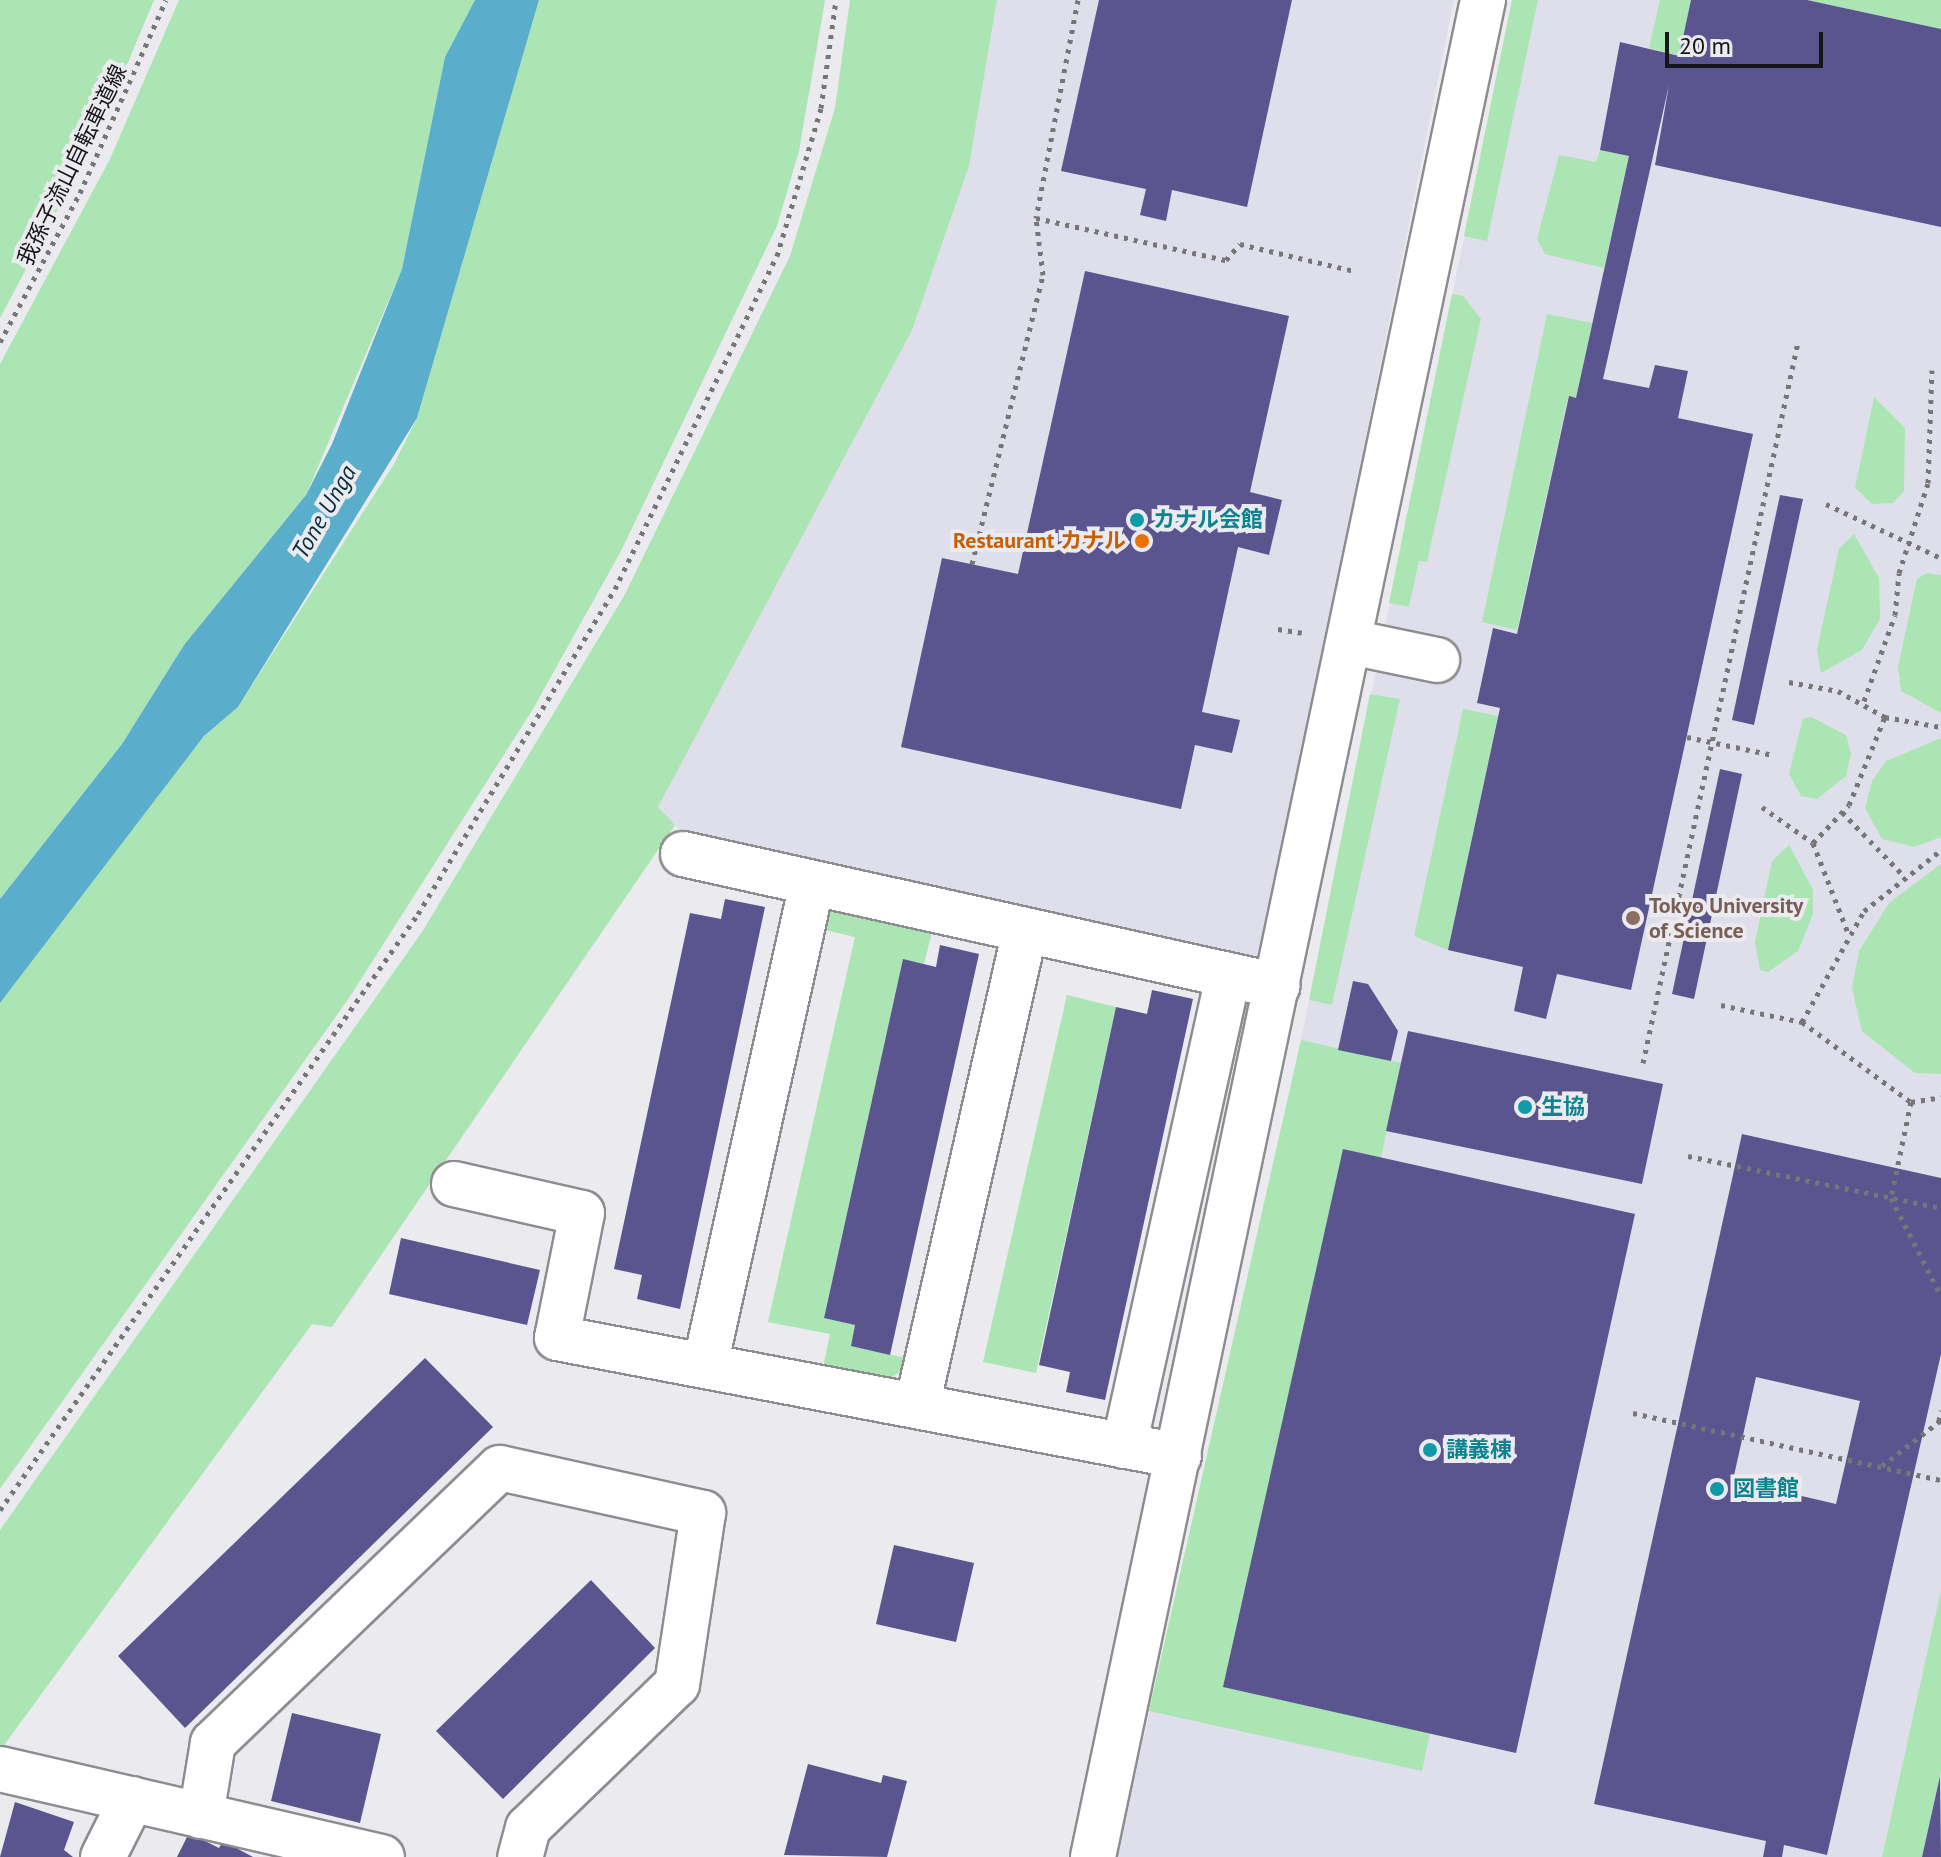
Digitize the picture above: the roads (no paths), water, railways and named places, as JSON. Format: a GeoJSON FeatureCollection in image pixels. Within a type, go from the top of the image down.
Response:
{"type":"FeatureCollection","features":[{"type":"Feature","properties":{"kind":"street"},"geometry":{"type":"LineString","coordinates":[[1093,1857],[1483,0]]}},
{"type":"Feature","properties":{"kind":"street"},"geometry":{"type":"LineString","coordinates":[[1350,642],[1437,660]]}},
{"type":"Feature","properties":{"kind":"street"},"geometry":{"type":"LineString","coordinates":[[683,854],[1278,986]]}},
{"type":"Feature","properties":{"kind":"street"},"geometry":{"type":"LineString","coordinates":[[705,1366],[812,883]]}},
{"type":"Feature","properties":{"kind":"street"},"geometry":{"type":"LineString","coordinates":[[917,1406],[1025,930]]}},
{"type":"Feature","properties":{"kind":"street"},"geometry":{"type":"LineString","coordinates":[[1124,1446],[1228,975]]}},
{"type":"Feature","properties":{"kind":"street"},"geometry":{"type":"LineString","coordinates":[[454,1184],[582,1213],[557,1338],[1179,1456]]}},
{"type":"Feature","properties":{"kind":"street"},"geometry":{"type":"LineString","coordinates":[[201,1816],[213,1743],[500,1468],[703,1513],[677,1684],[528,1828],[520,1857]]}},
{"type":"Feature","properties":{"kind":"street"},"geometry":{"type":"LineString","coordinates":[[0,1769],[382,1857]]}},
{"type":"Feature","properties":{"kind":"street"},"geometry":{"type":"LineString","coordinates":[[103,1857],[132,1799]]}},
{"type":"Feature","properties":{"kind":"water","name":"Tone Unga"},"geometry":{"type":"Polygon","coordinates":[[[475,0],[539,0],[417,418],[238,707],[204,736],[0,1003],[0,899],[122,744],[184,645],[306,495],[332,444],[402,269],[445,57],[475,0]]]}},
{"type":"Feature","properties":{"kind":"place","name":"カナル会館"},"geometry":{"type":"Point","coordinates":[1137,520]}},
{"type":"Feature","properties":{"kind":"place","name":"Restaurant カナル"},"geometry":{"type":"Point","coordinates":[1142,541]}},
{"type":"Feature","properties":{"kind":"place","name":"Tokyo University of Science"},"geometry":{"type":"Point","coordinates":[1633,918]}},
{"type":"Feature","properties":{"kind":"place","name":"生協"},"geometry":{"type":"Point","coordinates":[1525,1107]}},
{"type":"Feature","properties":{"kind":"place","name":"講義棟"},"geometry":{"type":"Point","coordinates":[1430,1450]}},
{"type":"Feature","properties":{"kind":"place","name":"図書館"},"geometry":{"type":"Point","coordinates":[1717,1489]}}]}
